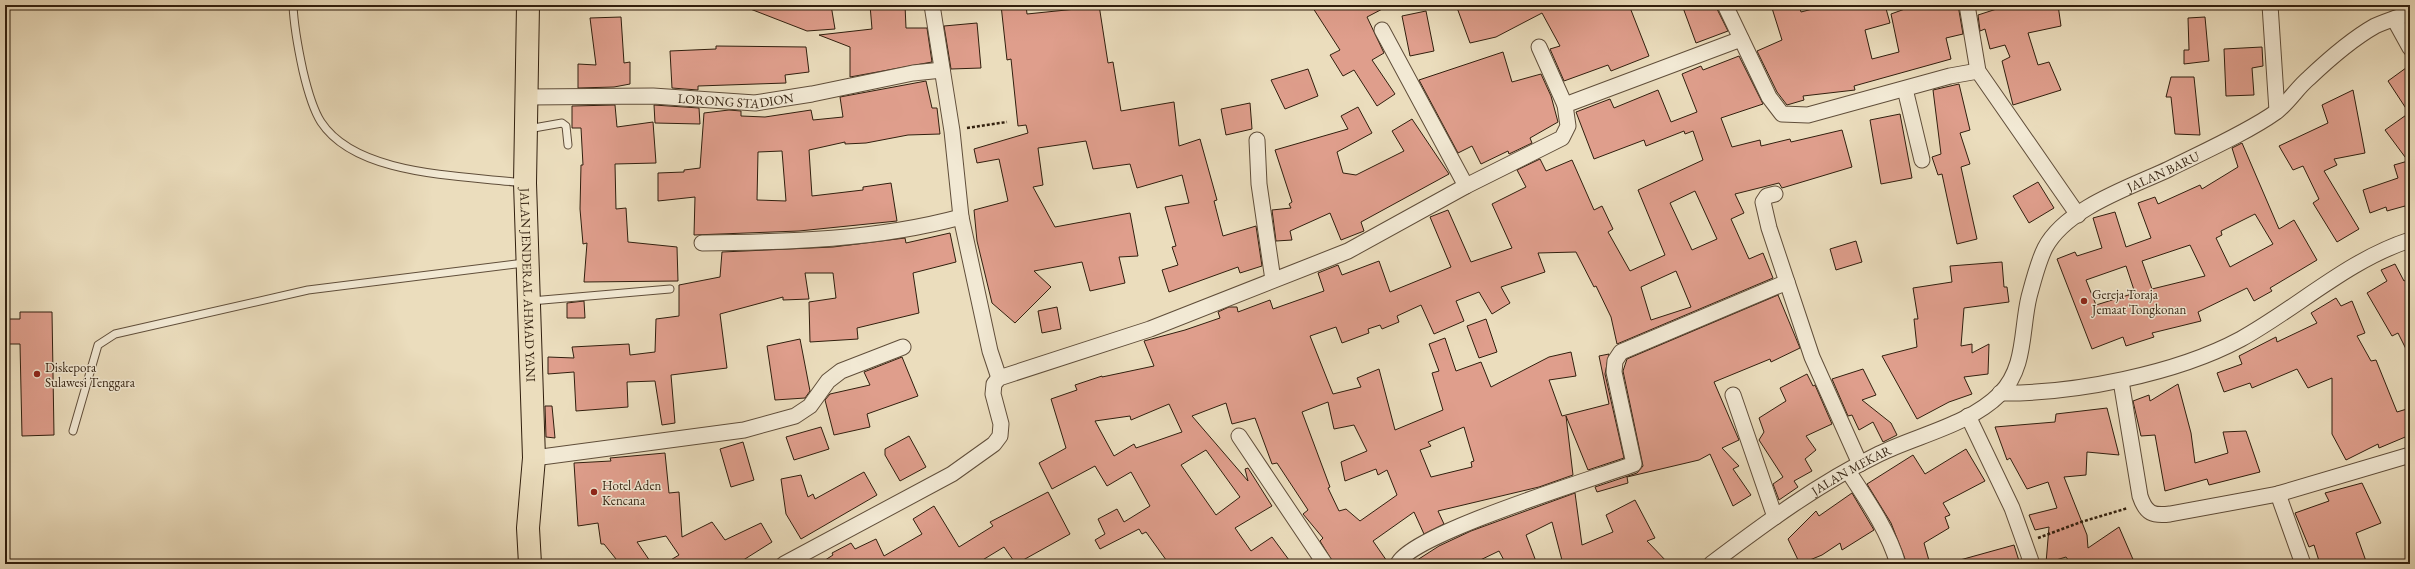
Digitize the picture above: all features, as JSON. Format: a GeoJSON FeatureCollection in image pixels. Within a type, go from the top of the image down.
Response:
{"type":"FeatureCollection","features":[{"type":"Feature","properties":{"kind":"highway","name":"JALAN JENDERAL AHMAD YANI"},"geometry":{"type":"LineString","coordinates":[[528,5],[528,129],[525,183],[529,262],[534,458],[528,528],[530,564]]}},
{"type":"Feature","properties":{"kind":"street"},"geometry":{"type":"LineString","coordinates":[[932,5],[952,131],[961,217],[990,351],[999,378]]}},
{"type":"Feature","properties":{"kind":"street"},"geometry":{"type":"LineString","coordinates":[[1725,5],[1769,97],[1782,114],[1808,115],[1950,76],[1978,71]]}},
{"type":"Feature","properties":{"kind":"street"},"geometry":{"type":"LineString","coordinates":[[1967,5],[1978,71],[2078,216]]}},
{"type":"Feature","properties":{"kind":"street"},"geometry":{"type":"LineString","coordinates":[[2270,5],[2277,111]]}},
{"type":"Feature","properties":{"kind":"street","name":"JALAN BARU"},"geometry":{"type":"LineString","coordinates":[[2000,393],[2013,379],[2018,363],[2029,298],[2045,248],[2059,231],[2099,200],[2170,168],[2277,111],[2308,79],[2353,42],[2376,26],[2410,13]]}},
{"type":"Feature","properties":{"kind":"street"},"geometry":{"type":"LineString","coordinates":[[2394,19],[2410,48]]}},
{"type":"Feature","properties":{"kind":"street"},"geometry":{"type":"LineString","coordinates":[[1382,30],[1466,186]]}},
{"type":"Feature","properties":{"kind":"street"},"geometry":{"type":"LineString","coordinates":[[1565,105],[1741,39]]}},
{"type":"Feature","properties":{"kind":"street"},"geometry":{"type":"LineString","coordinates":[[784,564],[952,474],[994,444],[1000,436],[1001,424],[993,394],[994,384],[999,378],[1150,329],[1245,293],[1273,280],[1348,251],[1466,186],[1562,138],[1568,126],[1565,105],[1539,47]]}},
{"type":"Feature","properties":{"kind":"street","name":"LORONG STADION"},"geometry":{"type":"LineString","coordinates":[[528,97],[653,96],[754,103],[812,94],[913,73],[942,70]]}},
{"type":"Feature","properties":{"kind":"street"},"geometry":{"type":"LineString","coordinates":[[1905,89],[1922,160]]}},
{"type":"Feature","properties":{"kind":"street"},"geometry":{"type":"LineString","coordinates":[[1257,140],[1259,184],[1273,280]]}},
{"type":"Feature","properties":{"kind":"street"},"geometry":{"type":"LineString","coordinates":[[1775,194],[1767,196],[1763,202],[1768,228],[1818,371],[1854,467],[1889,539],[1898,564]]}},
{"type":"Feature","properties":{"kind":"street"},"geometry":{"type":"LineString","coordinates":[[702,243],[858,236],[918,228],[961,217]]}},
{"type":"Feature","properties":{"kind":"street"},"geometry":{"type":"LineString","coordinates":[[2000,393],[2036,392],[2121,381],[2179,365],[2240,339],[2361,263],[2393,245],[2410,240]]}},
{"type":"Feature","properties":{"kind":"street"},"geometry":{"type":"LineString","coordinates":[[1398,564],[1407,554],[1423,543],[1495,512],[1634,464],[1614,372],[1615,361],[1621,352],[1787,282]]}},
{"type":"Feature","properties":{"kind":"street"},"geometry":{"type":"LineString","coordinates":[[534,458],[744,430],[795,416],[810,406],[828,381],[841,371],[903,347]]}},
{"type":"Feature","properties":{"kind":"street"},"geometry":{"type":"LineString","coordinates":[[2121,381],[2142,504],[2156,516],[2278,494],[2410,455]]}},
{"type":"Feature","properties":{"kind":"street","name":"JALAN MEKAR"},"geometry":{"type":"LineString","coordinates":[[1711,564],[1775,517],[1854,467],[1968,416],[1987,406],[2000,393]]}},
{"type":"Feature","properties":{"kind":"street"},"geometry":{"type":"LineString","coordinates":[[1733,395],[1775,517]]}},
{"type":"Feature","properties":{"kind":"street"},"geometry":{"type":"LineString","coordinates":[[1968,416],[2012,508],[2032,564]]}},
{"type":"Feature","properties":{"kind":"street"},"geometry":{"type":"LineString","coordinates":[[1240,436],[1325,564]]}},
{"type":"Feature","properties":{"kind":"street"},"geometry":{"type":"LineString","coordinates":[[2278,494],[2303,564]]}},
{"type":"Feature","properties":{"kind":"lane"},"geometry":{"type":"LineString","coordinates":[[293,5],[294,30],[309,93],[321,122],[337,140],[361,154],[394,166],[429,174],[466,176],[525,183]]}},
{"type":"Feature","properties":{"kind":"lane"},"geometry":{"type":"LineString","coordinates":[[528,129],[562,123],[566,126],[568,145]]}},
{"type":"Feature","properties":{"kind":"lane"},"geometry":{"type":"LineString","coordinates":[[72,431],[98,345],[115,334],[308,290],[529,262]]}},
{"type":"Feature","properties":{"kind":"lane"},"geometry":{"type":"LineString","coordinates":[[529,301],[670,289]]}},
{"type":"Feature","properties":{"kind":"path"},"geometry":{"type":"LineString","coordinates":[[952,131],[1007,122]]}},
{"type":"Feature","properties":{"kind":"path"},"geometry":{"type":"LineString","coordinates":[[2025,543],[2081,522],[2142,504]]}},
{"type":"Feature","properties":{"kind":"building"},"geometry":{"type":"Polygon","coordinates":[[[740,5],[831,5],[835,29],[807,31],[740,5]]]}},
{"type":"Feature","properties":{"kind":"building"},"geometry":{"type":"Polygon","coordinates":[[[870,5],[905,5],[906,28],[927,28],[932,62],[850,77],[850,47],[819,35],[872,29],[870,5]]]}},
{"type":"Feature","properties":{"kind":"building"},"geometry":{"type":"Polygon","coordinates":[[[1001,5],[1026,5],[1027,14],[1076,9],[1076,5],[1099,5],[1108,63],[1113,62],[1121,111],[1174,102],[1179,146],[1200,139],[1217,200],[1214,201],[1223,236],[1256,226],[1262,266],[1240,273],[1238,267],[1169,292],[1162,270],[1178,265],[1172,247],[1176,246],[1165,207],[1189,203],[1182,175],[1137,188],[1130,164],[1093,169],[1086,141],[1038,148],[1043,185],[1033,187],[1055,227],[1130,213],[1138,256],[1119,257],[1125,283],[1090,291],[1082,262],[1034,271],[1051,287],[1015,323],[992,303],[977,241],[974,210],[1008,201],[999,159],[977,163],[974,149],[1028,133],[1026,125],[1018,126],[1011,59],[1007,60],[1001,5]]]}},
{"type":"Feature","properties":{"kind":"building"},"geometry":{"type":"Polygon","coordinates":[[[1311,5],[1390,5],[1367,17],[1384,53],[1372,60],[1395,94],[1377,106],[1354,70],[1343,76],[1330,55],[1340,50],[1311,5]]]}},
{"type":"Feature","properties":{"kind":"building"},"geometry":{"type":"Polygon","coordinates":[[[1456,5],[1629,5],[1649,56],[1611,71],[1608,65],[1564,81],[1550,49],[1560,46],[1542,13],[1496,37],[1470,43],[1456,5]]]}},
{"type":"Feature","properties":{"kind":"building"},"geometry":{"type":"Polygon","coordinates":[[[1682,5],[1715,5],[1728,31],[1696,43],[1682,5]]]}},
{"type":"Feature","properties":{"kind":"building"},"geometry":{"type":"Polygon","coordinates":[[[1771,5],[1799,5],[1801,12],[1828,5],[1885,5],[1890,23],[1865,30],[1872,59],[1899,52],[1891,14],[1916,5],[1958,5],[1963,34],[1946,38],[1951,59],[1854,86],[1855,90],[1803,96],[1804,100],[1787,105],[1777,92],[1757,51],[1782,40],[1771,5]]]}},
{"type":"Feature","properties":{"kind":"building"},"geometry":{"type":"Polygon","coordinates":[[[2009,5],[2058,5],[2061,26],[2028,33],[2038,65],[2049,62],[2061,90],[2013,105],[2002,61],[2010,57],[2005,45],[1990,49],[1985,29],[1980,31],[1978,15],[2009,5]]]}},
{"type":"Feature","properties":{"kind":"building"},"geometry":{"type":"Polygon","coordinates":[[[1426,11],[1434,51],[1410,56],[1402,16],[1426,11]]]}},
{"type":"Feature","properties":{"kind":"building"},"geometry":{"type":"Polygon","coordinates":[[[621,17],[624,63],[630,62],[630,84],[614,87],[578,88],[578,64],[596,65],[590,18],[621,17]]]}},
{"type":"Feature","properties":{"kind":"building"},"geometry":{"type":"Polygon","coordinates":[[[2205,17],[2209,61],[2184,64],[2184,50],[2189,50],[2188,18],[2205,17]]]}},
{"type":"Feature","properties":{"kind":"building"},"geometry":{"type":"Polygon","coordinates":[[[977,23],[981,68],[951,69],[944,26],[977,23]]]}},
{"type":"Feature","properties":{"kind":"building"},"geometry":{"type":"Polygon","coordinates":[[[716,46],[806,47],[809,72],[785,75],[786,83],[698,86],[698,90],[672,88],[670,51],[716,49],[716,46]]]}},
{"type":"Feature","properties":{"kind":"building"},"geometry":{"type":"Polygon","coordinates":[[[2262,47],[2263,66],[2252,68],[2254,95],[2226,96],[2224,49],[2262,47]]]}},
{"type":"Feature","properties":{"kind":"building"},"geometry":{"type":"Polygon","coordinates":[[[1503,52],[1512,82],[1541,74],[1551,96],[1558,122],[1530,138],[1532,143],[1509,154],[1508,151],[1481,164],[1472,146],[1458,153],[1419,80],[1503,52]]]}},
{"type":"Feature","properties":{"kind":"building"},"geometry":{"type":"Polygon","coordinates":[[[1739,56],[1763,104],[1721,118],[1732,147],[1760,140],[1761,146],[1790,139],[1791,142],[1842,130],[1852,167],[1782,188],[1779,183],[1735,194],[1744,213],[1731,219],[1749,259],[1763,253],[1773,278],[1617,344],[1611,317],[1596,286],[1594,287],[1576,252],[1538,253],[1545,272],[1501,287],[1510,303],[1492,314],[1479,292],[1456,301],[1464,321],[1434,334],[1421,305],[1397,316],[1399,322],[1382,329],[1380,325],[1368,329],[1369,333],[1342,343],[1336,327],[1310,336],[1333,394],[1361,387],[1357,378],[1379,369],[1395,430],[1443,410],[1432,373],[1439,371],[1429,344],[1445,338],[1456,371],[1481,362],[1491,387],[1549,357],[1571,352],[1576,376],[1549,380],[1562,416],[1609,404],[1599,356],[1609,354],[1605,374],[1624,458],[1588,470],[1566,416],[1573,475],[1539,487],[1438,511],[1444,524],[1424,534],[1414,512],[1373,541],[1389,564],[1334,564],[1320,541],[1323,538],[1303,514],[1308,510],[1277,463],[1272,464],[1255,418],[1232,424],[1226,403],[1192,416],[1248,481],[1245,469],[1248,468],[1272,506],[1235,528],[1251,551],[1272,537],[1292,564],[1169,564],[1146,532],[1142,534],[1139,529],[1100,549],[1095,540],[1105,534],[1098,519],[1117,509],[1124,522],[1150,506],[1131,472],[1107,486],[1095,466],[1052,489],[1039,463],[1066,448],[1051,399],[1077,390],[1075,385],[1102,376],[1154,366],[1144,341],[1185,330],[1220,318],[1218,312],[1229,307],[1237,307],[1238,312],[1270,300],[1273,309],[1324,291],[1318,273],[1338,265],[1342,275],[1379,261],[1390,292],[1451,267],[1430,217],[1448,210],[1471,262],[1512,248],[1492,204],[1526,187],[1517,170],[1540,159],[1546,171],[1572,160],[1594,210],[1602,206],[1613,229],[1608,232],[1630,271],[1665,255],[1638,190],[1703,160],[1693,131],[1685,134],[1684,131],[1646,146],[1644,140],[1594,159],[1576,112],[1610,99],[1614,108],[1658,90],[1671,122],[1697,112],[1682,74],[1701,66],[1703,70],[1739,56]],[[1695,191],[1670,203],[1692,250],[1717,239],[1695,191]],[[1676,271],[1641,287],[1651,320],[1691,307],[1676,271]],[[1328,402],[1302,412],[1330,487],[1328,488],[1339,511],[1346,509],[1360,521],[1397,495],[1387,470],[1378,475],[1376,469],[1345,481],[1341,462],[1367,451],[1354,425],[1334,429],[1328,402]],[[1169,404],[1131,420],[1130,416],[1095,421],[1114,456],[1134,444],[1136,448],[1182,432],[1169,404]],[[1464,427],[1428,442],[1431,446],[1420,450],[1431,477],[1472,467],[1471,462],[1474,461],[1464,427]],[[1206,450],[1181,465],[1216,515],[1240,497],[1206,450]]]}},
{"type":"Feature","properties":{"kind":"building"},"geometry":{"type":"Polygon","coordinates":[[[2410,65],[2410,207],[2406,208],[2405,206],[2387,211],[2386,207],[2370,213],[2363,190],[2398,178],[2394,165],[2408,161],[2385,130],[2409,113],[2388,81],[2410,65]]]}},
{"type":"Feature","properties":{"kind":"building"},"geometry":{"type":"Polygon","coordinates":[[[1308,69],[1318,96],[1285,109],[1271,80],[1308,69]]]}},
{"type":"Feature","properties":{"kind":"building"},"geometry":{"type":"Polygon","coordinates":[[[2171,77],[2194,77],[2200,135],[2175,134],[2171,97],[2166,97],[2171,77]]]}},
{"type":"Feature","properties":{"kind":"building"},"geometry":{"type":"Polygon","coordinates":[[[926,81],[932,108],[937,108],[940,134],[908,135],[866,143],[845,144],[845,142],[809,150],[812,196],[863,190],[863,187],[891,183],[897,221],[799,231],[694,235],[695,197],[658,201],[658,173],[684,172],[684,170],[700,168],[704,113],[729,110],[741,111],[741,116],[765,117],[811,110],[813,120],[843,117],[840,97],[926,81]],[[782,151],[758,152],[757,200],[786,201],[782,151]]]}},
{"type":"Feature","properties":{"kind":"building"},"geometry":{"type":"Polygon","coordinates":[[[1959,84],[1970,130],[1960,133],[1970,164],[1961,167],[1977,239],[1957,244],[1942,174],[1938,175],[1932,157],[1941,154],[1933,90],[1959,84]]]}},
{"type":"Feature","properties":{"kind":"building"},"geometry":{"type":"Polygon","coordinates":[[[2353,90],[2365,153],[2334,159],[2337,165],[2324,171],[2359,229],[2337,242],[2313,203],[2319,199],[2303,166],[2293,170],[2279,146],[2328,123],[2322,105],[2353,90]]]}},
{"type":"Feature","properties":{"kind":"building"},"geometry":{"type":"Polygon","coordinates":[[[1250,103],[1252,129],[1226,135],[1221,109],[1250,103]]]}},
{"type":"Feature","properties":{"kind":"building"},"geometry":{"type":"Polygon","coordinates":[[[615,105],[617,127],[653,122],[656,163],[615,164],[616,209],[626,208],[628,242],[677,247],[678,281],[584,282],[587,243],[583,244],[580,209],[581,165],[583,165],[581,128],[572,128],[572,106],[615,105]]]}},
{"type":"Feature","properties":{"kind":"building"},"geometry":{"type":"Polygon","coordinates":[[[654,105],[699,108],[700,124],[655,123],[654,105]]]}},
{"type":"Feature","properties":{"kind":"building"},"geometry":{"type":"Polygon","coordinates":[[[1358,107],[1372,133],[1337,152],[1343,173],[1356,175],[1404,151],[1392,131],[1412,119],[1449,174],[1361,222],[1364,231],[1341,240],[1330,213],[1290,231],[1292,240],[1276,241],[1272,210],[1291,208],[1289,204],[1292,202],[1275,150],[1348,129],[1341,116],[1358,107]]]}},
{"type":"Feature","properties":{"kind":"building"},"geometry":{"type":"Polygon","coordinates":[[[1900,114],[1912,178],[1881,184],[1870,120],[1900,114]]]}},
{"type":"Feature","properties":{"kind":"building"},"geometry":{"type":"Polygon","coordinates":[[[2242,143],[2279,229],[2294,220],[2317,260],[2270,288],[2272,291],[2254,301],[2247,288],[2198,312],[2201,321],[2152,333],[2154,337],[2126,346],[2123,337],[2092,349],[2057,259],[2075,252],[2077,256],[2102,248],[2093,218],[2115,212],[2126,247],[2151,238],[2138,203],[2155,197],[2158,204],[2200,185],[2202,189],[2238,167],[2232,148],[2242,143]],[[2255,214],[2221,231],[2222,235],[2216,238],[2230,267],[2273,244],[2255,214]],[[2190,245],[2142,261],[2152,289],[2205,276],[2190,245]],[[2126,266],[2086,280],[2096,305],[2135,293],[2126,266]]]}},
{"type":"Feature","properties":{"kind":"building"},"geometry":{"type":"Polygon","coordinates":[[[2038,182],[2054,208],[2029,223],[2013,196],[2038,182]]]}},
{"type":"Feature","properties":{"kind":"building"},"geometry":{"type":"Polygon","coordinates":[[[950,233],[956,262],[913,273],[919,313],[857,328],[858,339],[810,342],[809,302],[836,298],[833,273],[805,273],[809,299],[783,300],[783,297],[720,314],[727,368],[671,375],[675,423],[662,425],[655,381],[627,382],[628,407],[576,411],[574,372],[548,374],[548,357],[574,358],[572,347],[629,344],[630,355],[655,352],[656,319],[679,316],[679,285],[720,277],[722,252],[833,247],[905,238],[906,243],[950,233]]]}},
{"type":"Feature","properties":{"kind":"building"},"geometry":{"type":"Polygon","coordinates":[[[1856,241],[1862,262],[1836,270],[1830,249],[1856,241]]]}},
{"type":"Feature","properties":{"kind":"building"},"geometry":{"type":"Polygon","coordinates":[[[2002,262],[2004,287],[2007,287],[2009,302],[1964,308],[1961,346],[1972,344],[1972,353],[1989,344],[1988,374],[1964,377],[1972,394],[1949,402],[1917,419],[1882,356],[1917,347],[1914,319],[1918,319],[1913,288],[1952,282],[1950,266],[2002,262]]]}},
{"type":"Feature","properties":{"kind":"building"},"geometry":{"type":"Polygon","coordinates":[[[2395,264],[2404,281],[2410,278],[2410,357],[2398,333],[2392,336],[2367,293],[2387,281],[2381,270],[2395,264]]]}},
{"type":"Feature","properties":{"kind":"building"},"geometry":{"type":"Polygon","coordinates":[[[1778,295],[1800,348],[1771,362],[1770,359],[1714,382],[1739,440],[1722,448],[1739,466],[1733,469],[1751,495],[1733,506],[1710,454],[1699,460],[1627,477],[1628,483],[1597,492],[1595,487],[1637,473],[1643,466],[1623,371],[1627,359],[1778,295]]]}},
{"type":"Feature","properties":{"kind":"building"},"geometry":{"type":"Polygon","coordinates":[[[2336,298],[2341,306],[2352,301],[2365,333],[2357,336],[2371,361],[2376,360],[2397,412],[2410,408],[2410,435],[2379,448],[2378,444],[2346,460],[2332,434],[2332,378],[2308,388],[2297,369],[2252,388],[2250,383],[2224,392],[2217,373],[2242,364],[2239,356],[2276,337],[2277,342],[2317,323],[2311,313],[2336,298]]]}},
{"type":"Feature","properties":{"kind":"building"},"geometry":{"type":"Polygon","coordinates":[[[584,301],[585,318],[567,318],[567,303],[584,301]]]}},
{"type":"Feature","properties":{"kind":"building"},"geometry":{"type":"Polygon","coordinates":[[[1057,307],[1061,329],[1042,333],[1038,311],[1057,307]]]}},
{"type":"Feature","properties":{"kind":"building","name":"Diskepora Sulawesi Tenggara"},"geometry":{"type":"Polygon","coordinates":[[[20,312],[52,312],[54,435],[22,436],[20,344],[5,344],[5,319],[20,319],[20,312]]]}},
{"type":"Feature","properties":{"kind":"building"},"geometry":{"type":"Polygon","coordinates":[[[1486,319],[1497,352],[1479,358],[1467,326],[1486,319]]]}},
{"type":"Feature","properties":{"kind":"building"},"geometry":{"type":"Polygon","coordinates":[[[800,339],[810,391],[805,398],[775,400],[767,346],[800,339]]]}},
{"type":"Feature","properties":{"kind":"building"},"geometry":{"type":"Polygon","coordinates":[[[902,357],[918,396],[867,414],[870,427],[834,435],[825,400],[830,394],[870,385],[864,372],[902,357]]]}},
{"type":"Feature","properties":{"kind":"building"},"geometry":{"type":"Polygon","coordinates":[[[1863,369],[1876,395],[1862,400],[1891,423],[1897,435],[1883,442],[1873,422],[1859,430],[1852,415],[1848,416],[1832,379],[1863,369]]]}},
{"type":"Feature","properties":{"kind":"building"},"geometry":{"type":"Polygon","coordinates":[[[1807,374],[1813,386],[1815,385],[1832,424],[1806,436],[1816,450],[1805,459],[1812,471],[1794,481],[1798,487],[1779,500],[1773,484],[1783,477],[1759,440],[1764,432],[1759,418],[1786,401],[1780,388],[1807,374]]]}},
{"type":"Feature","properties":{"kind":"building"},"geometry":{"type":"Polygon","coordinates":[[[2178,384],[2191,433],[2195,463],[2228,453],[2223,432],[2246,431],[2260,472],[2209,485],[2207,479],[2165,491],[2155,435],[2141,436],[2133,401],[2149,395],[2150,401],[2178,384]]]}},
{"type":"Feature","properties":{"kind":"building"},"geometry":{"type":"Polygon","coordinates":[[[545,406],[552,406],[555,438],[546,437],[545,406]]]}},
{"type":"Feature","properties":{"kind":"building"},"geometry":{"type":"Polygon","coordinates":[[[2107,408],[2119,455],[2087,452],[2086,475],[2064,477],[2087,535],[2088,548],[2119,527],[2135,564],[2064,564],[2069,561],[2066,557],[2046,563],[2049,527],[2035,530],[2029,515],[2057,508],[2048,482],[2027,489],[2010,458],[2007,460],[1995,427],[2055,422],[2056,414],[2107,408]]]}},
{"type":"Feature","properties":{"kind":"building"},"geometry":{"type":"Polygon","coordinates":[[[821,427],[829,449],[794,460],[786,437],[821,427]]]}},
{"type":"Feature","properties":{"kind":"building"},"geometry":{"type":"Polygon","coordinates":[[[909,436],[926,467],[900,481],[885,455],[885,449],[909,436]]]}},
{"type":"Feature","properties":{"kind":"building"},"geometry":{"type":"Polygon","coordinates":[[[743,442],[754,480],[731,487],[720,449],[743,442]]]}},
{"type":"Feature","properties":{"kind":"building"},"geometry":{"type":"Polygon","coordinates":[[[1966,449],[1985,481],[1943,503],[1950,515],[1945,517],[1949,528],[1924,543],[1930,564],[1907,564],[1891,523],[1867,484],[1913,455],[1925,474],[1966,449]]]}},
{"type":"Feature","properties":{"kind":"building"},"geometry":{"type":"Polygon","coordinates":[[[665,453],[669,493],[679,492],[682,537],[712,522],[725,540],[761,523],[772,542],[737,564],[664,564],[679,555],[666,536],[637,542],[652,564],[620,564],[604,544],[601,544],[598,523],[578,526],[574,463],[611,461],[610,458],[665,453]]]}},
{"type":"Feature","properties":{"kind":"building"},"geometry":{"type":"Polygon","coordinates":[[[864,472],[877,495],[801,539],[786,514],[781,479],[801,475],[808,497],[813,494],[815,499],[864,472]]]}},
{"type":"Feature","properties":{"kind":"building"},"geometry":{"type":"Polygon","coordinates":[[[2362,483],[2381,523],[2356,533],[2367,564],[2320,564],[2314,545],[2309,547],[2295,513],[2329,501],[2325,493],[2362,483]]]}},
{"type":"Feature","properties":{"kind":"building"},"geometry":{"type":"Polygon","coordinates":[[[1048,492],[1070,534],[1016,564],[1004,547],[976,564],[819,564],[833,555],[832,553],[851,543],[855,549],[876,539],[884,556],[922,534],[913,519],[934,506],[959,547],[993,526],[990,522],[1048,492]]]}},
{"type":"Feature","properties":{"kind":"building"},"geometry":{"type":"Polygon","coordinates":[[[1575,493],[1582,545],[1613,532],[1606,515],[1635,500],[1655,538],[1647,541],[1669,564],[1563,564],[1552,522],[1526,535],[1537,564],[1506,564],[1499,551],[1472,564],[1411,564],[1439,546],[1471,531],[1575,493]]]}},
{"type":"Feature","properties":{"kind":"building"},"geometry":{"type":"Polygon","coordinates":[[[1852,493],[1874,530],[1842,550],[1840,543],[1822,555],[1800,564],[1788,539],[1816,511],[1819,516],[1852,493]]]}},
{"type":"Feature","properties":{"kind":"building"},"geometry":{"type":"Polygon","coordinates":[[[2014,545],[2020,564],[1960,564],[1960,560],[2014,545]]]}},
{"type":"Feature","properties":{"kind":"place","name":"Gereja Toraja Jemaat Tongkonan"},"geometry":{"type":"Point","coordinates":[2084,301]}},
{"type":"Feature","properties":{"kind":"place","name":"Diskepora Sulawesi Tenggara"},"geometry":{"type":"Point","coordinates":[37,374]}},
{"type":"Feature","properties":{"kind":"place","name":"Hotel Aden Kencana"},"geometry":{"type":"Point","coordinates":[594,492]}}]}
